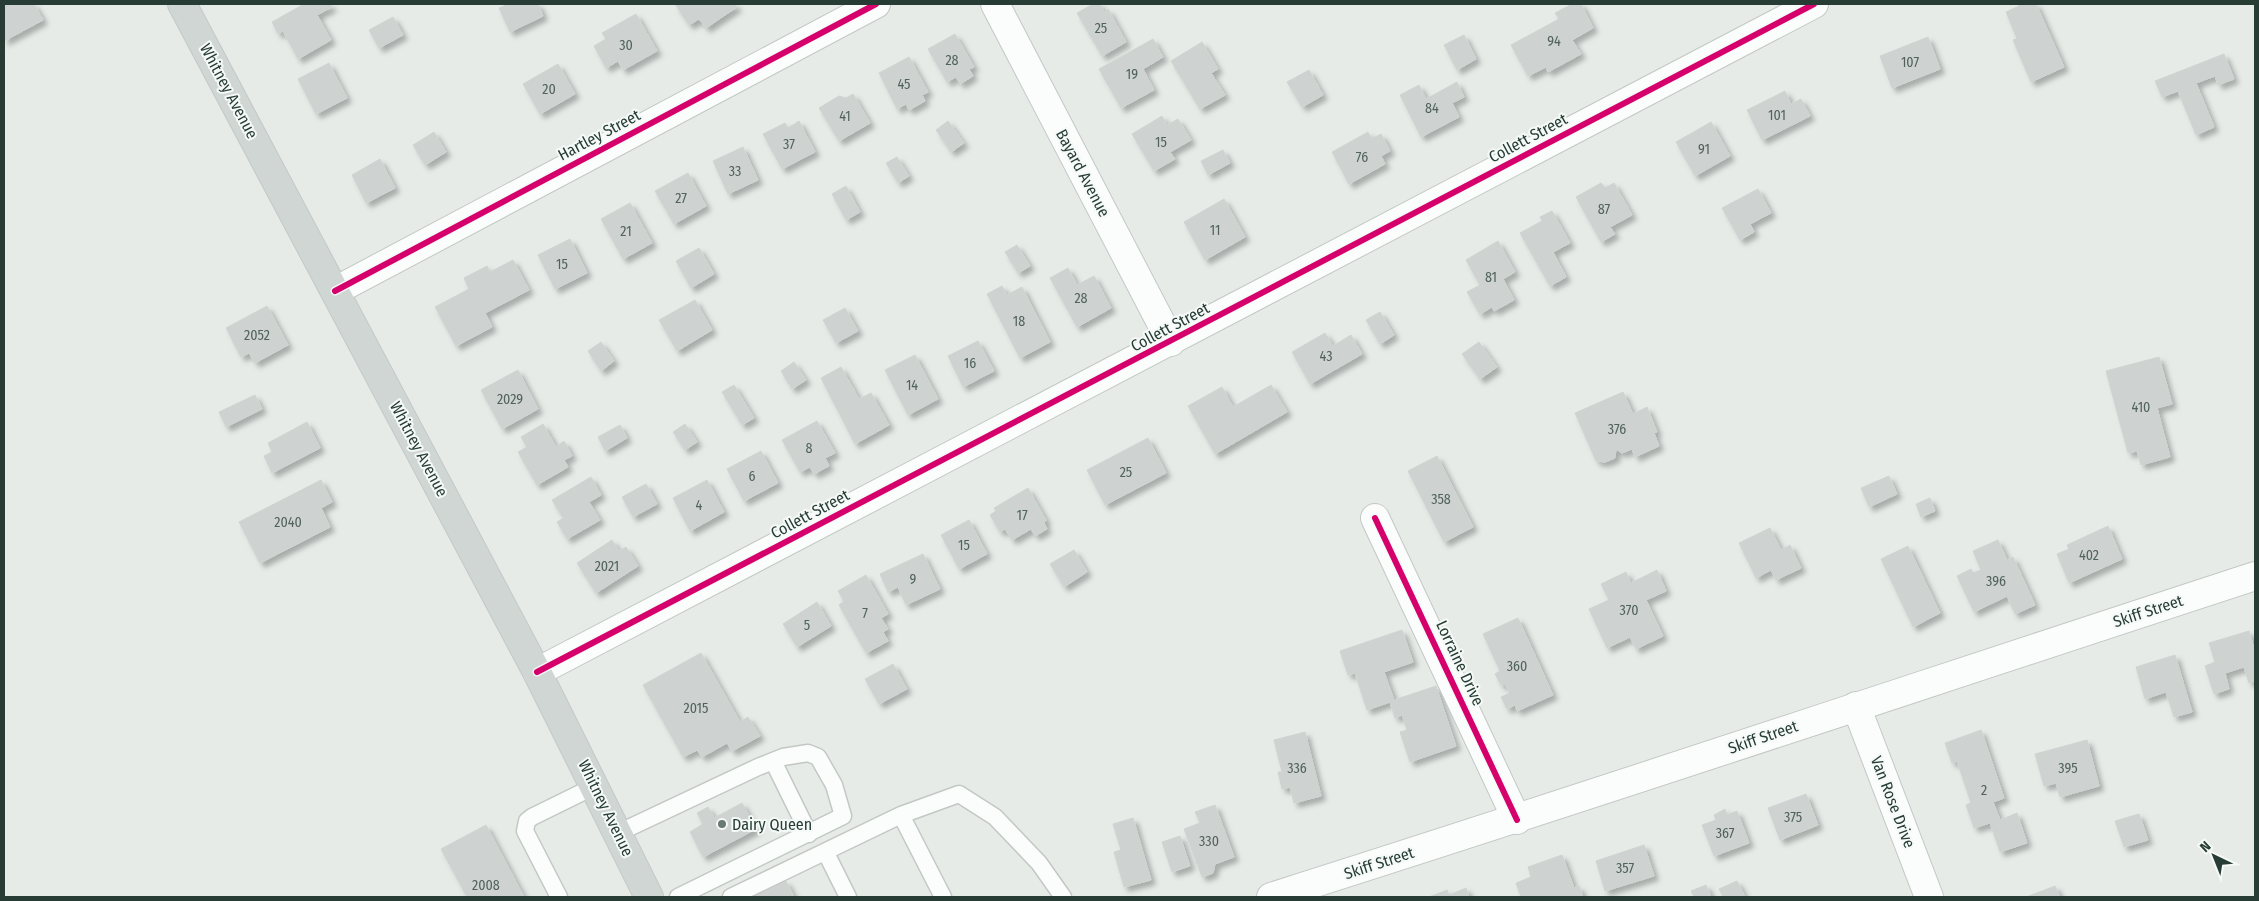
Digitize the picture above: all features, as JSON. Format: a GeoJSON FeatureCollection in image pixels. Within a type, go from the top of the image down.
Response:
{"type":"FeatureCollection","features":[{"type":"Feature","properties":{"kind":"main road","name":"Whitney Avenue"},"geometry":{"type":"LineString","coordinates":[[182,4],[537,672],[618,833],[647,897]]}},
{"type":"Feature","properties":{"kind":"street","name":"Hartley Street"},"geometry":{"type":"LineString","coordinates":[[335,291],[876,4]]}},
{"type":"Feature","properties":{"kind":"street","name":"Bayard Avenue"},"geometry":{"type":"LineString","coordinates":[[995,4],[1171,342]]}},
{"type":"Feature","properties":{"kind":"street","name":"Collett Street"},"geometry":{"type":"LineString","coordinates":[[537,672],[1814,4]]}},
{"type":"Feature","properties":{"kind":"street","name":"Lorraine Drive"},"geometry":{"type":"LineString","coordinates":[[1376,518],[1517,820]]}},
{"type":"Feature","properties":{"kind":"street","name":"Skiff Street"},"geometry":{"type":"LineString","coordinates":[[1271,897],[1517,820],[1856,706],[2255,576]]}},
{"type":"Feature","properties":{"kind":"street","name":"Van Rose Drive"},"geometry":{"type":"LineString","coordinates":[[1856,706],[1930,897]]}},
{"type":"Feature","properties":{"kind":"lane"},"geometry":{"type":"LineString","coordinates":[[618,833],[783,757],[808,753],[818,757],[834,784],[843,816],[678,897]]}},
{"type":"Feature","properties":{"kind":"lane"},"geometry":{"type":"LineString","coordinates":[[773,761],[809,834]]}},
{"type":"Feature","properties":{"kind":"lane"},"geometry":{"type":"LineString","coordinates":[[559,897],[525,831],[525,826],[532,817],[595,786]]}},
{"type":"Feature","properties":{"kind":"lane"},"geometry":{"type":"LineString","coordinates":[[731,897],[901,816],[959,794],[995,817],[1039,863],[1063,897]]}},
{"type":"Feature","properties":{"kind":"lane"},"geometry":{"type":"LineString","coordinates":[[901,816],[943,897]]}},
{"type":"Feature","properties":{"kind":"lane"},"geometry":{"type":"LineString","coordinates":[[826,853],[848,897]]}},
{"type":"Feature","properties":{"kind":"building"},"geometry":{"type":"Polygon","coordinates":[[[4,4],[34,4],[43,20],[4,41],[4,4]]]}},
{"type":"Feature","properties":{"kind":"building"},"geometry":{"type":"Polygon","coordinates":[[[304,4],[330,4],[332,7],[317,15],[331,40],[298,59],[283,31],[278,34],[272,22],[304,4]]]}},
{"type":"Feature","properties":{"kind":"building"},"geometry":{"type":"Polygon","coordinates":[[[509,4],[538,4],[543,16],[510,32],[499,8],[509,4]]]}},
{"type":"Feature","properties":{"kind":"building"},"geometry":{"type":"Polygon","coordinates":[[[675,4],[735,4],[737,7],[706,28],[699,19],[689,25],[675,4]]]}},
{"type":"Feature","properties":{"kind":"building"},"geometry":{"type":"Polygon","coordinates":[[[1093,4],[1100,4],[1104,12],[1108,9],[1126,42],[1102,56],[1077,13],[1093,4]]]}},
{"type":"Feature","properties":{"kind":"building"},"geometry":{"type":"Polygon","coordinates":[[[1572,4],[1581,4],[1593,28],[1572,40],[1581,54],[1548,72],[1546,67],[1528,76],[1511,45],[1559,19],[1555,13],[1572,4]]]}},
{"type":"Feature","properties":{"kind":"building"},"geometry":{"type":"Polygon","coordinates":[[[2018,4],[2036,4],[2064,67],[2031,82],[2013,40],[2017,39],[2006,12],[2019,6],[2018,4]]]}},
{"type":"Feature","properties":{"kind":"building"},"geometry":{"type":"Polygon","coordinates":[[[636,14],[657,51],[623,70],[618,61],[606,68],[594,46],[606,39],[602,33],[636,14]]]}},
{"type":"Feature","properties":{"kind":"building"},"geometry":{"type":"Polygon","coordinates":[[[393,17],[403,35],[379,48],[369,30],[393,17]]]}},
{"type":"Feature","properties":{"kind":"building"},"geometry":{"type":"Polygon","coordinates":[[[955,34],[974,67],[969,69],[973,76],[960,84],[956,77],[947,82],[928,49],[955,34]]]}},
{"type":"Feature","properties":{"kind":"building"},"geometry":{"type":"Polygon","coordinates":[[[1464,35],[1476,59],[1457,70],[1444,45],[1464,35]]]}},
{"type":"Feature","properties":{"kind":"building"},"geometry":{"type":"Polygon","coordinates":[[[1928,37],[1940,69],[1892,88],[1880,56],[1928,37]]]}},
{"type":"Feature","properties":{"kind":"building"},"geometry":{"type":"Polygon","coordinates":[[[1153,39],[1163,57],[1143,69],[1154,90],[1121,108],[1099,69],[1153,39]]]}},
{"type":"Feature","properties":{"kind":"building"},"geometry":{"type":"Polygon","coordinates":[[[1202,42],[1218,69],[1211,73],[1225,95],[1200,109],[1171,61],[1202,42]]]}},
{"type":"Feature","properties":{"kind":"building"},"geometry":{"type":"Polygon","coordinates":[[[2224,54],[2234,79],[2218,85],[2215,76],[2196,83],[2214,127],[2196,135],[2178,91],[2162,97],[2155,81],[2224,54]]]}},
{"type":"Feature","properties":{"kind":"building"},"geometry":{"type":"Polygon","coordinates":[[[909,57],[928,92],[922,95],[925,101],[909,110],[906,104],[897,109],[879,73],[909,57]]]}},
{"type":"Feature","properties":{"kind":"building"},"geometry":{"type":"Polygon","coordinates":[[[329,63],[347,98],[316,114],[298,79],[329,63]]]}},
{"type":"Feature","properties":{"kind":"building"},"geometry":{"type":"Polygon","coordinates":[[[558,64],[575,94],[540,114],[523,84],[558,64]]]}},
{"type":"Feature","properties":{"kind":"building"},"geometry":{"type":"Polygon","coordinates":[[[1309,70],[1323,95],[1302,107],[1287,82],[1309,70]]]}},
{"type":"Feature","properties":{"kind":"building"},"geometry":{"type":"Polygon","coordinates":[[[1457,82],[1464,97],[1452,103],[1459,117],[1421,137],[1400,95],[1419,85],[1426,99],[1457,82]]]}},
{"type":"Feature","properties":{"kind":"building"},"geometry":{"type":"Polygon","coordinates":[[[1785,91],[1791,104],[1801,99],[1810,116],[1762,140],[1747,110],[1785,91]]]}},
{"type":"Feature","properties":{"kind":"building"},"geometry":{"type":"Polygon","coordinates":[[[853,94],[870,123],[839,141],[819,108],[839,96],[846,98],[853,94]]]}},
{"type":"Feature","properties":{"kind":"building"},"geometry":{"type":"Polygon","coordinates":[[[1162,116],[1167,125],[1178,119],[1191,140],[1170,152],[1175,159],[1154,171],[1132,134],[1162,116]]]}},
{"type":"Feature","properties":{"kind":"building"},"geometry":{"type":"Polygon","coordinates":[[[799,121],[815,152],[782,169],[763,134],[785,123],[788,128],[799,121]]]}},
{"type":"Feature","properties":{"kind":"building"},"geometry":{"type":"Polygon","coordinates":[[[948,121],[964,143],[951,152],[936,130],[948,121]]]}},
{"type":"Feature","properties":{"kind":"building"},"geometry":{"type":"Polygon","coordinates":[[[1711,122],[1730,156],[1695,176],[1676,142],[1711,122]]]}},
{"type":"Feature","properties":{"kind":"building"},"geometry":{"type":"Polygon","coordinates":[[[434,132],[446,152],[425,165],[413,145],[434,132]]]}},
{"type":"Feature","properties":{"kind":"building"},"geometry":{"type":"Polygon","coordinates":[[[1368,132],[1371,139],[1381,134],[1390,151],[1381,156],[1385,164],[1349,184],[1332,152],[1368,132]]]}},
{"type":"Feature","properties":{"kind":"building"},"geometry":{"type":"Polygon","coordinates":[[[743,147],[758,180],[728,194],[713,161],[743,147]]]}},
{"type":"Feature","properties":{"kind":"building"},"geometry":{"type":"Polygon","coordinates":[[[1223,150],[1230,163],[1208,175],[1201,161],[1223,150]]]}},
{"type":"Feature","properties":{"kind":"building"},"geometry":{"type":"Polygon","coordinates":[[[897,157],[909,176],[898,183],[886,163],[897,157]]]}},
{"type":"Feature","properties":{"kind":"building"},"geometry":{"type":"Polygon","coordinates":[[[380,159],[395,188],[366,203],[352,175],[380,159]]]}},
{"type":"Feature","properties":{"kind":"building"},"geometry":{"type":"Polygon","coordinates":[[[688,173],[706,206],[674,224],[655,191],[688,173]]]}},
{"type":"Feature","properties":{"kind":"building"},"geometry":{"type":"Polygon","coordinates":[[[1601,183],[1605,188],[1614,183],[1632,215],[1610,227],[1615,234],[1601,242],[1576,197],[1601,183]]]}},
{"type":"Feature","properties":{"kind":"building"},"geometry":{"type":"Polygon","coordinates":[[[846,186],[860,212],[846,220],[832,194],[846,186]]]}},
{"type":"Feature","properties":{"kind":"building"},"geometry":{"type":"Polygon","coordinates":[[[1758,189],[1771,213],[1750,224],[1754,232],[1740,240],[1722,208],[1758,189]]]}},
{"type":"Feature","properties":{"kind":"building"},"geometry":{"type":"Polygon","coordinates":[[[1224,199],[1245,237],[1205,260],[1184,222],[1224,199]]]}},
{"type":"Feature","properties":{"kind":"building"},"geometry":{"type":"Polygon","coordinates":[[[630,203],[652,243],[623,259],[601,219],[630,203]]]}},
{"type":"Feature","properties":{"kind":"building"},"geometry":{"type":"Polygon","coordinates":[[[1552,211],[1570,243],[1553,252],[1566,277],[1550,286],[1520,233],[1542,221],[1540,217],[1552,211]]]}},
{"type":"Feature","properties":{"kind":"building"},"geometry":{"type":"Polygon","coordinates":[[[570,239],[587,273],[555,289],[538,255],[570,239]]]}},
{"type":"Feature","properties":{"kind":"building"},"geometry":{"type":"Polygon","coordinates":[[[1498,241],[1515,272],[1503,279],[1514,300],[1494,311],[1492,307],[1480,314],[1467,292],[1480,285],[1466,260],[1498,241]]]}},
{"type":"Feature","properties":{"kind":"building"},"geometry":{"type":"Polygon","coordinates":[[[1017,245],[1030,266],[1018,273],[1005,252],[1017,245]]]}},
{"type":"Feature","properties":{"kind":"building"},"geometry":{"type":"Polygon","coordinates":[[[699,248],[714,274],[691,288],[676,261],[699,248]]]}},
{"type":"Feature","properties":{"kind":"building"},"geometry":{"type":"Polygon","coordinates":[[[513,260],[529,290],[485,313],[492,327],[456,346],[435,307],[469,289],[464,278],[487,266],[490,272],[513,260]]]}},
{"type":"Feature","properties":{"kind":"building"},"geometry":{"type":"Polygon","coordinates":[[[1068,268],[1077,285],[1094,276],[1111,308],[1077,327],[1050,278],[1068,268]]]}},
{"type":"Feature","properties":{"kind":"building"},"geometry":{"type":"Polygon","coordinates":[[[1002,286],[1007,295],[1022,287],[1050,342],[1020,358],[987,294],[1002,286]]]}},
{"type":"Feature","properties":{"kind":"building"},"geometry":{"type":"Polygon","coordinates":[[[695,300],[712,330],[677,351],[659,320],[695,300]]]}},
{"type":"Feature","properties":{"kind":"building"},"geometry":{"type":"Polygon","coordinates":[[[267,306],[288,345],[255,363],[249,353],[241,357],[226,328],[267,306]]]}},
{"type":"Feature","properties":{"kind":"building"},"geometry":{"type":"Polygon","coordinates":[[[845,308],[858,331],[836,343],[823,320],[845,308]]]}},
{"type":"Feature","properties":{"kind":"building"},"geometry":{"type":"Polygon","coordinates":[[[1380,312],[1394,335],[1380,344],[1366,320],[1380,312]]]}},
{"type":"Feature","properties":{"kind":"building"},"geometry":{"type":"Polygon","coordinates":[[[1325,333],[1333,346],[1351,335],[1362,354],[1310,384],[1292,352],[1325,333]]]}},
{"type":"Feature","properties":{"kind":"building"},"geometry":{"type":"Polygon","coordinates":[[[978,341],[994,371],[963,387],[948,356],[978,341]]]}},
{"type":"Feature","properties":{"kind":"building"},"geometry":{"type":"Polygon","coordinates":[[[601,342],[614,361],[601,371],[588,351],[601,342]]]}},
{"type":"Feature","properties":{"kind":"building"},"geometry":{"type":"Polygon","coordinates":[[[1479,342],[1497,367],[1480,379],[1462,354],[1479,342]]]}},
{"type":"Feature","properties":{"kind":"building"},"geometry":{"type":"Polygon","coordinates":[[[915,355],[938,399],[908,415],[885,370],[915,355]]]}},
{"type":"Feature","properties":{"kind":"building"},"geometry":{"type":"Polygon","coordinates":[[[2159,357],[2172,404],[2157,408],[2170,457],[2141,465],[2137,451],[2128,453],[2106,371],[2159,357]]]}},
{"type":"Feature","properties":{"kind":"building"},"geometry":{"type":"Polygon","coordinates":[[[794,362],[806,380],[792,389],[781,371],[794,362]]]}},
{"type":"Feature","properties":{"kind":"building"},"geometry":{"type":"Polygon","coordinates":[[[841,367],[859,399],[871,393],[889,425],[855,444],[821,378],[841,367]]]}},
{"type":"Feature","properties":{"kind":"building"},"geometry":{"type":"Polygon","coordinates":[[[518,370],[538,409],[502,429],[481,390],[518,370]]]}},
{"type":"Feature","properties":{"kind":"building"},"geometry":{"type":"Polygon","coordinates":[[[734,385],[754,418],[742,425],[722,392],[734,385]]]}},
{"type":"Feature","properties":{"kind":"building"},"geometry":{"type":"Polygon","coordinates":[[[1271,385],[1287,412],[1215,454],[1188,406],[1222,387],[1233,407],[1271,385]]]}},
{"type":"Feature","properties":{"kind":"building"},"geometry":{"type":"Polygon","coordinates":[[[1623,392],[1633,414],[1647,407],[1657,432],[1654,433],[1659,446],[1635,457],[1632,449],[1622,453],[1616,449],[1615,458],[1605,462],[1596,461],[1575,413],[1623,392]]]}},
{"type":"Feature","properties":{"kind":"building"},"geometry":{"type":"Polygon","coordinates":[[[255,395],[262,409],[226,427],[219,412],[255,395]]]}},
{"type":"Feature","properties":{"kind":"building"},"geometry":{"type":"Polygon","coordinates":[[[817,421],[835,453],[825,458],[829,466],[814,474],[810,467],[800,472],[782,440],[817,421]]]}},
{"type":"Feature","properties":{"kind":"building"},"geometry":{"type":"Polygon","coordinates":[[[307,422],[320,448],[272,473],[264,456],[272,452],[268,443],[307,422]]]}},
{"type":"Feature","properties":{"kind":"building"},"geometry":{"type":"Polygon","coordinates":[[[543,424],[556,447],[564,441],[572,456],[564,460],[568,467],[537,485],[518,452],[527,447],[521,437],[543,424]]]}},
{"type":"Feature","properties":{"kind":"building"},"geometry":{"type":"Polygon","coordinates":[[[685,424],[697,442],[685,450],[673,432],[685,424]]]}},
{"type":"Feature","properties":{"kind":"building"},"geometry":{"type":"Polygon","coordinates":[[[620,425],[627,438],[605,451],[598,437],[620,425]]]}},
{"type":"Feature","properties":{"kind":"building"},"geometry":{"type":"Polygon","coordinates":[[[1148,438],[1166,473],[1105,505],[1087,470],[1148,438]]]}},
{"type":"Feature","properties":{"kind":"building"},"geometry":{"type":"Polygon","coordinates":[[[761,451],[778,483],[744,501],[727,469],[761,451]]]}},
{"type":"Feature","properties":{"kind":"building"},"geometry":{"type":"Polygon","coordinates":[[[1437,456],[1473,527],[1444,542],[1408,471],[1437,456]]]}},
{"type":"Feature","properties":{"kind":"building"},"geometry":{"type":"Polygon","coordinates":[[[1889,476],[1897,494],[1869,507],[1861,488],[1889,476]]]}},
{"type":"Feature","properties":{"kind":"building"},"geometry":{"type":"Polygon","coordinates":[[[591,477],[601,495],[589,502],[600,520],[567,539],[557,522],[565,517],[562,512],[560,513],[552,500],[591,477]]]}},
{"type":"Feature","properties":{"kind":"building"},"geometry":{"type":"Polygon","coordinates":[[[321,480],[332,502],[321,508],[330,527],[260,563],[239,522],[321,480]]]}},
{"type":"Feature","properties":{"kind":"building"},"geometry":{"type":"Polygon","coordinates":[[[707,480],[724,512],[690,531],[673,498],[707,480]]]}},
{"type":"Feature","properties":{"kind":"building"},"geometry":{"type":"Polygon","coordinates":[[[646,484],[657,504],[633,517],[622,497],[646,484]]]}},
{"type":"Feature","properties":{"kind":"building"},"geometry":{"type":"Polygon","coordinates":[[[1028,488],[1046,520],[1044,523],[1047,529],[1035,536],[1031,529],[1012,540],[1005,529],[1000,532],[990,515],[996,511],[994,508],[1028,488]]]}},
{"type":"Feature","properties":{"kind":"building"},"geometry":{"type":"Polygon","coordinates":[[[1930,498],[1935,511],[1921,517],[1916,504],[1930,498]]]}},
{"type":"Feature","properties":{"kind":"building"},"geometry":{"type":"Polygon","coordinates":[[[969,520],[987,554],[959,569],[941,535],[969,520]]]}},
{"type":"Feature","properties":{"kind":"building"},"geometry":{"type":"Polygon","coordinates":[[[2108,526],[2122,559],[2069,583],[2057,554],[2069,549],[2067,545],[2108,526]]]}},
{"type":"Feature","properties":{"kind":"building"},"geometry":{"type":"Polygon","coordinates":[[[1770,528],[1781,550],[1790,545],[1801,568],[1776,580],[1771,570],[1756,578],[1739,543],[1770,528]]]}},
{"type":"Feature","properties":{"kind":"building"},"geometry":{"type":"Polygon","coordinates":[[[612,540],[619,551],[626,547],[638,566],[596,593],[577,563],[612,540]]]}},
{"type":"Feature","properties":{"kind":"building"},"geometry":{"type":"Polygon","coordinates":[[[1998,540],[2007,560],[2013,557],[2035,605],[2015,614],[2007,596],[1974,612],[1957,576],[1971,569],[1973,573],[1981,570],[1973,551],[1998,540]]]}},
{"type":"Feature","properties":{"kind":"building"},"geometry":{"type":"Polygon","coordinates":[[[1908,546],[1940,613],[1913,627],[1881,559],[1908,546]]]}},
{"type":"Feature","properties":{"kind":"building"},"geometry":{"type":"Polygon","coordinates":[[[1074,550],[1087,572],[1064,587],[1050,564],[1074,550]]]}},
{"type":"Feature","properties":{"kind":"building"},"geometry":{"type":"Polygon","coordinates":[[[923,554],[940,589],[906,605],[898,587],[888,592],[880,574],[923,554]]]}},
{"type":"Feature","properties":{"kind":"building"},"geometry":{"type":"Polygon","coordinates":[[[1657,570],[1666,591],[1646,600],[1663,636],[1636,649],[1630,637],[1607,648],[1589,609],[1609,600],[1601,584],[1626,572],[1631,583],[1657,570]]]}},
{"type":"Feature","properties":{"kind":"building"},"geometry":{"type":"Polygon","coordinates":[[[866,575],[888,614],[881,618],[888,629],[883,632],[888,641],[866,653],[839,605],[844,601],[838,591],[866,575]]]}},
{"type":"Feature","properties":{"kind":"building"},"geometry":{"type":"Polygon","coordinates":[[[817,602],[831,626],[797,647],[783,624],[817,602]]]}},
{"type":"Feature","properties":{"kind":"building"},"geometry":{"type":"Polygon","coordinates":[[[1518,618],[1553,695],[1517,711],[1515,705],[1507,709],[1501,697],[1510,693],[1505,684],[1501,685],[1495,674],[1500,671],[1483,634],[1518,618]]]}},
{"type":"Feature","properties":{"kind":"building"},"geometry":{"type":"Polygon","coordinates":[[[1402,630],[1413,662],[1384,672],[1394,700],[1436,686],[1456,746],[1410,762],[1400,732],[1407,730],[1402,715],[1395,718],[1390,702],[1367,710],[1355,673],[1348,675],[1340,651],[1402,630]]]}},
{"type":"Feature","properties":{"kind":"building"},"geometry":{"type":"Polygon","coordinates":[[[2249,631],[2255,653],[2255,681],[2249,683],[2244,667],[2225,673],[2229,689],[2214,694],[2205,666],[2215,662],[2209,643],[2249,631]]]}},
{"type":"Feature","properties":{"kind":"building"},"geometry":{"type":"Polygon","coordinates":[[[701,653],[740,722],[748,717],[760,736],[732,751],[727,743],[702,757],[697,750],[683,757],[643,685],[701,653]]]}},
{"type":"Feature","properties":{"kind":"building"},"geometry":{"type":"Polygon","coordinates":[[[2175,655],[2192,712],[2174,717],[2166,692],[2145,699],[2136,667],[2175,655]]]}},
{"type":"Feature","properties":{"kind":"building"},"geometry":{"type":"Polygon","coordinates":[[[893,664],[907,689],[879,704],[865,679],[893,664]]]}},
{"type":"Feature","properties":{"kind":"building"},"geometry":{"type":"Polygon","coordinates":[[[1981,730],[2004,798],[1993,802],[2000,820],[2017,813],[2027,843],[2000,852],[1990,823],[1974,828],[1966,805],[1971,803],[1957,761],[1952,763],[1945,743],[1981,730]]]}},
{"type":"Feature","properties":{"kind":"building"},"geometry":{"type":"Polygon","coordinates":[[[1305,732],[1321,796],[1294,803],[1290,787],[1282,789],[1278,772],[1282,772],[1274,740],[1305,732]]]}},
{"type":"Feature","properties":{"kind":"building"},"geometry":{"type":"Polygon","coordinates":[[[2087,740],[2099,786],[2060,797],[2056,783],[2044,786],[2035,754],[2087,740]]]}},
{"type":"Feature","properties":{"kind":"building"},"geometry":{"type":"Polygon","coordinates":[[[1806,794],[1818,825],[1780,840],[1768,808],[1806,794]]]}},
{"type":"Feature","properties":{"kind":"building"},"geometry":{"type":"Polygon","coordinates":[[[742,803],[756,829],[703,857],[690,832],[703,824],[697,813],[708,807],[714,818],[742,803]]]}},
{"type":"Feature","properties":{"kind":"building"},"geometry":{"type":"Polygon","coordinates":[[[1215,805],[1234,857],[1215,864],[1213,873],[1202,877],[1184,829],[1200,823],[1195,812],[1215,805]]]}},
{"type":"Feature","properties":{"kind":"building"},"geometry":{"type":"Polygon","coordinates":[[[1725,809],[1727,815],[1737,811],[1749,843],[1714,856],[1702,825],[1716,820],[1714,815],[1725,809]]]}},
{"type":"Feature","properties":{"kind":"building"},"geometry":{"type":"Polygon","coordinates":[[[2139,814],[2148,840],[2124,847],[2115,821],[2139,814]]]}},
{"type":"Feature","properties":{"kind":"building"},"geometry":{"type":"Polygon","coordinates":[[[1133,818],[1151,880],[1124,887],[1114,852],[1121,850],[1113,824],[1133,818]]]}},
{"type":"Feature","properties":{"kind":"building"},"geometry":{"type":"Polygon","coordinates":[[[486,825],[524,897],[467,897],[441,849],[486,825]]]}},
{"type":"Feature","properties":{"kind":"building"},"geometry":{"type":"Polygon","coordinates":[[[1180,836],[1190,866],[1172,872],[1162,842],[1180,836]]]}},
{"type":"Feature","properties":{"kind":"building"},"geometry":{"type":"Polygon","coordinates":[[[1644,845],[1654,876],[1605,891],[1596,861],[1644,845]]]}},
{"type":"Feature","properties":{"kind":"building"},"geometry":{"type":"Polygon","coordinates":[[[1562,855],[1574,888],[1579,886],[1583,897],[1521,897],[1516,883],[1531,877],[1528,867],[1562,855]]]}},
{"type":"Feature","properties":{"kind":"building"},"geometry":{"type":"Polygon","coordinates":[[[786,881],[794,897],[752,897],[786,881]]]}},
{"type":"Feature","properties":{"kind":"building"},"geometry":{"type":"Polygon","coordinates":[[[1737,881],[1745,897],[1723,897],[1719,889],[1737,881]]]}},
{"type":"Feature","properties":{"kind":"building"},"geometry":{"type":"Polygon","coordinates":[[[1706,885],[1711,897],[1694,897],[1691,891],[1706,885]]]}},
{"type":"Feature","properties":{"kind":"building"},"geometry":{"type":"Polygon","coordinates":[[[2055,886],[2060,897],[2026,897],[2055,886]]]}},
{"type":"Feature","properties":{"kind":"building"},"geometry":{"type":"Polygon","coordinates":[[[1466,888],[1469,897],[1429,897],[1447,890],[1449,895],[1466,888]]]}},
{"type":"Feature","properties":{"kind":"cycle path"},"geometry":{"type":"LineString","coordinates":[[335,291],[876,4]]}},
{"type":"Feature","properties":{"kind":"cycle path"},"geometry":{"type":"LineString","coordinates":[[537,672],[1814,4]]}},
{"type":"Feature","properties":{"kind":"cycle path"},"geometry":{"type":"LineString","coordinates":[[1375,518],[1517,820]]}},
{"type":"Feature","properties":{"kind":"place","name":"Dairy Queen"},"geometry":{"type":"Point","coordinates":[722,824]}}]}
